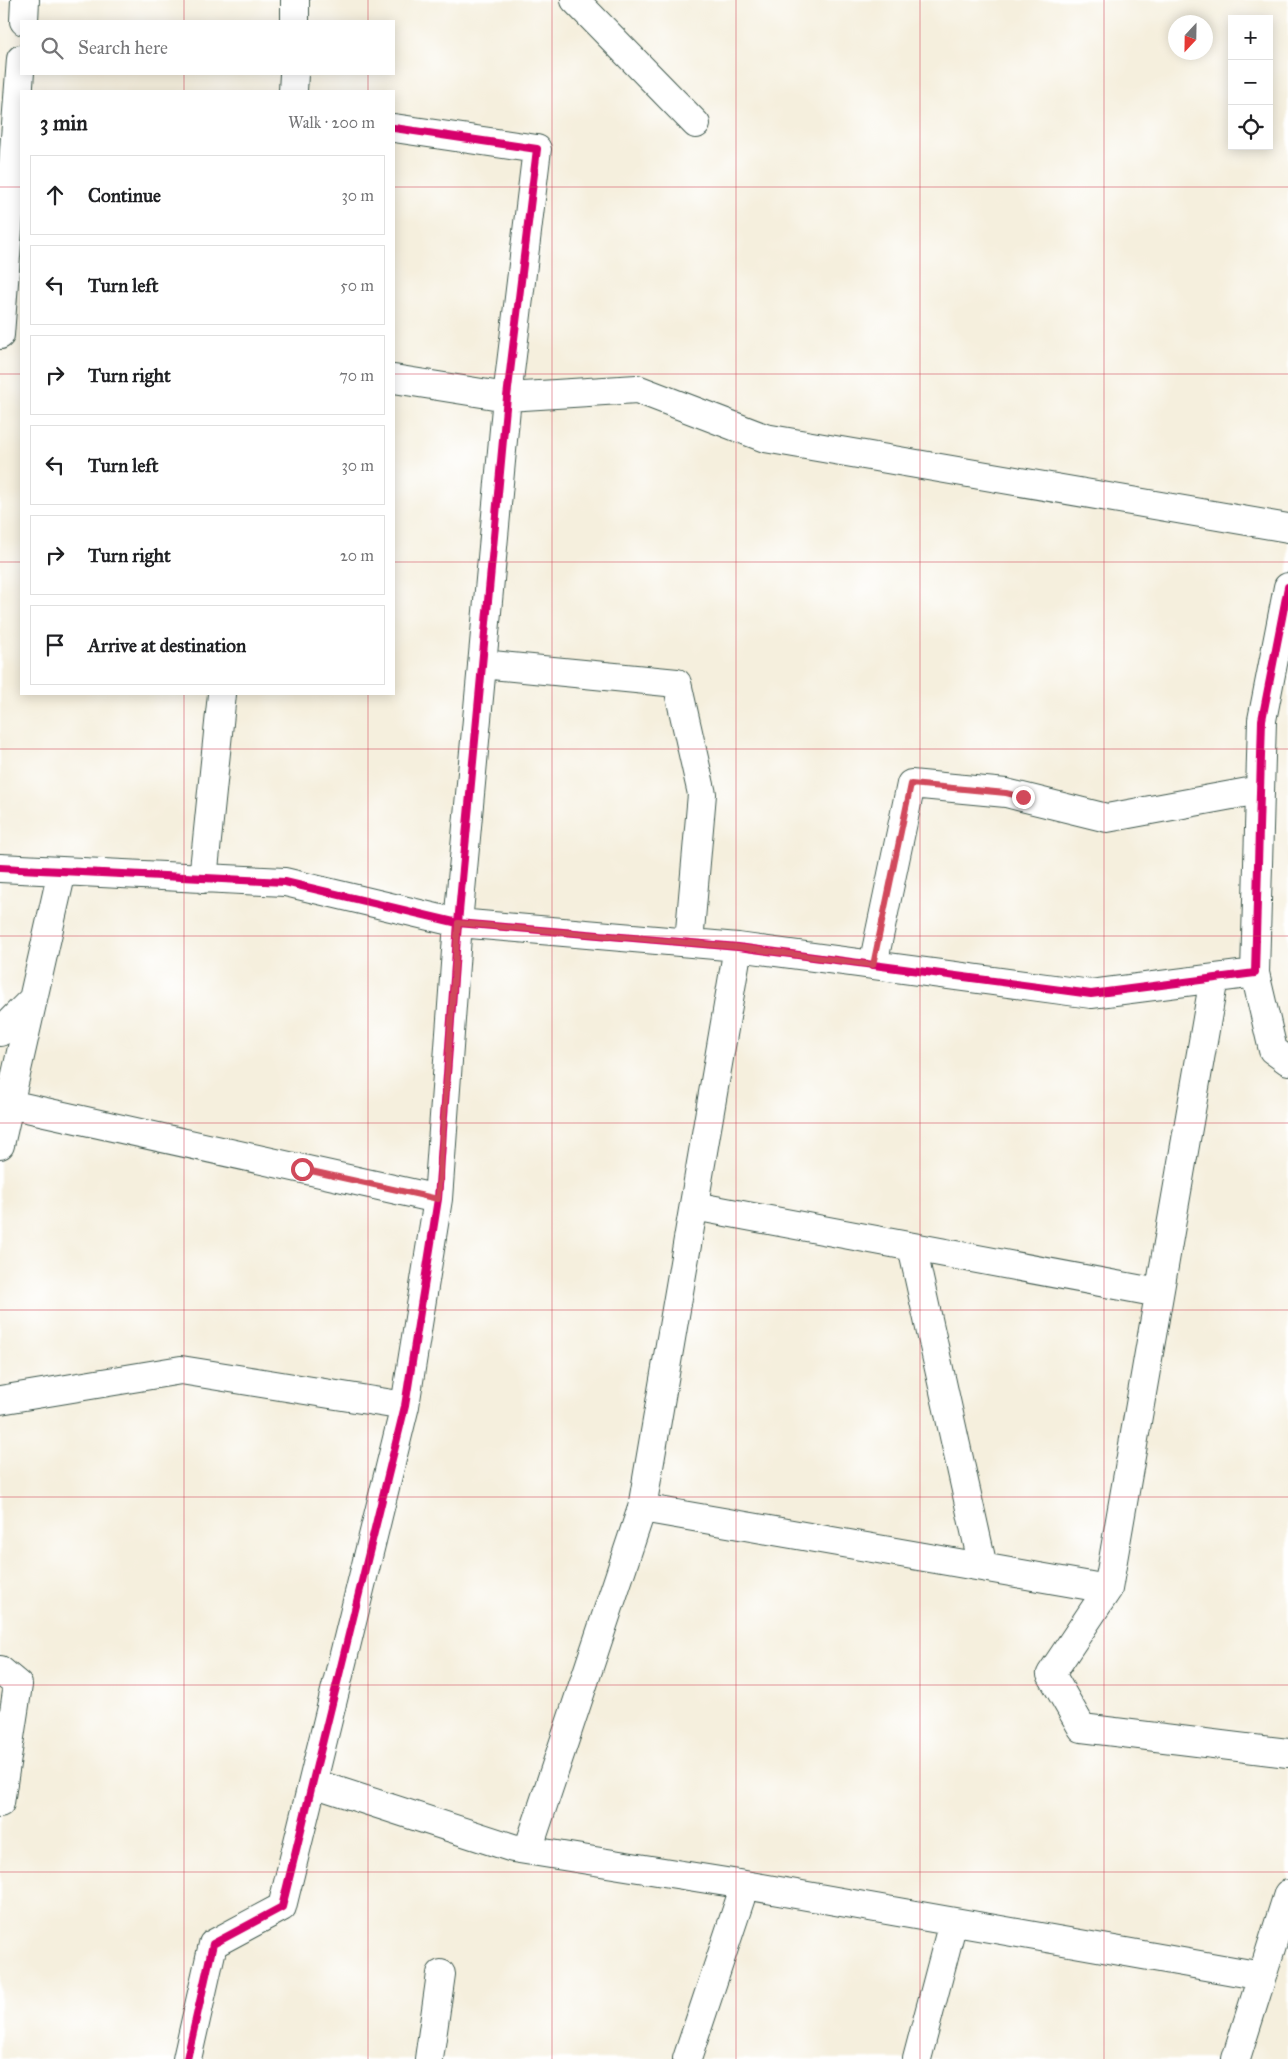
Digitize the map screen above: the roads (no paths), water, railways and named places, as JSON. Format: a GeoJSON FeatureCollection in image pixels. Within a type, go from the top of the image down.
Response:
{"type":"FeatureCollection","features":[{"type":"Feature","properties":{"kind":"street"},"geometry":{"type":"LineString","coordinates":[[24,20],[25,0]]}},
{"type":"Feature","properties":{"kind":"street"},"geometry":{"type":"LineString","coordinates":[[295,20],[296,0]]}},
{"type":"Feature","properties":{"kind":"street"},"geometry":{"type":"LineString","coordinates":[[575,0],[696,124]]}},
{"type":"Feature","properties":{"kind":"street"},"geometry":{"type":"LineString","coordinates":[[0,334],[11,222],[20,75]]}},
{"type":"Feature","properties":{"kind":"street"},"geometry":{"type":"LineString","coordinates":[[293,90],[294,75]]}},
{"type":"Feature","properties":{"kind":"street"},"geometry":{"type":"LineString","coordinates":[[187,2059],[213,1944],[282,1907],[405,1406],[438,1199],[458,923],[507,397],[537,149],[395,128]]}},
{"type":"Feature","properties":{"kind":"street"},"geometry":{"type":"LineString","coordinates":[[395,379],[507,397],[637,389],[764,438],[1288,528]]}},
{"type":"Feature","properties":{"kind":"street"},"geometry":{"type":"LineString","coordinates":[[1288,587],[1262,720],[1255,972],[1273,1050],[1288,1060]]}},
{"type":"Feature","properties":{"kind":"street"},"geometry":{"type":"LineString","coordinates":[[482,664],[677,682],[702,794],[688,942]]}},
{"type":"Feature","properties":{"kind":"street"},"geometry":{"type":"LineString","coordinates":[[203,879],[222,695]]}},
{"type":"Feature","properties":{"kind":"street"},"geometry":{"type":"LineString","coordinates":[[873,965],[911,784],[1006,793],[1107,818],[1259,790]]}},
{"type":"Feature","properties":{"kind":"street"},"geometry":{"type":"LineString","coordinates":[[0,868],[285,882],[458,923],[738,947],[1091,994],[1255,972]]}},
{"type":"Feature","properties":{"kind":"street"},"geometry":{"type":"LineString","coordinates":[[0,1145],[62,871]]}},
{"type":"Feature","properties":{"kind":"street"},"geometry":{"type":"LineString","coordinates":[[528,1850],[642,1508],[738,947]]}},
{"type":"Feature","properties":{"kind":"street"},"geometry":{"type":"LineString","coordinates":[[1214,978],[1108,1589],[1051,1674],[1082,1728],[1288,1753]]}},
{"type":"Feature","properties":{"kind":"street"},"geometry":{"type":"LineString","coordinates":[[0,1032],[33,999]]}},
{"type":"Feature","properties":{"kind":"street"},"geometry":{"type":"LineString","coordinates":[[9,1104],[438,1199]]}},
{"type":"Feature","properties":{"kind":"street"},"geometry":{"type":"LineString","coordinates":[[694,1206],[1160,1293]]}},
{"type":"Feature","properties":{"kind":"street"},"geometry":{"type":"LineString","coordinates":[[912,1247],[983,1567]]}},
{"type":"Feature","properties":{"kind":"street"},"geometry":{"type":"LineString","coordinates":[[0,1400],[182,1370],[405,1406]]}},
{"type":"Feature","properties":{"kind":"street"},"geometry":{"type":"LineString","coordinates":[[642,1508],[1108,1589]]}},
{"type":"Feature","properties":{"kind":"street"},"geometry":{"type":"LineString","coordinates":[[0,1670],[18,1686],[0,1803]]}},
{"type":"Feature","properties":{"kind":"street"},"geometry":{"type":"LineString","coordinates":[[313,1783],[513,1848],[745,1885],[1262,1976]]}},
{"type":"Feature","properties":{"kind":"street"},"geometry":{"type":"LineString","coordinates":[[686,2059],[745,1885]]}},
{"type":"Feature","properties":{"kind":"street"},"geometry":{"type":"LineString","coordinates":[[1236,2059],[1288,1894]]}},
{"type":"Feature","properties":{"kind":"street"},"geometry":{"type":"LineString","coordinates":[[917,2059],[953,1922]]}},
{"type":"Feature","properties":{"kind":"street"},"geometry":{"type":"LineString","coordinates":[[430,2059],[441,1974]]}}]}
